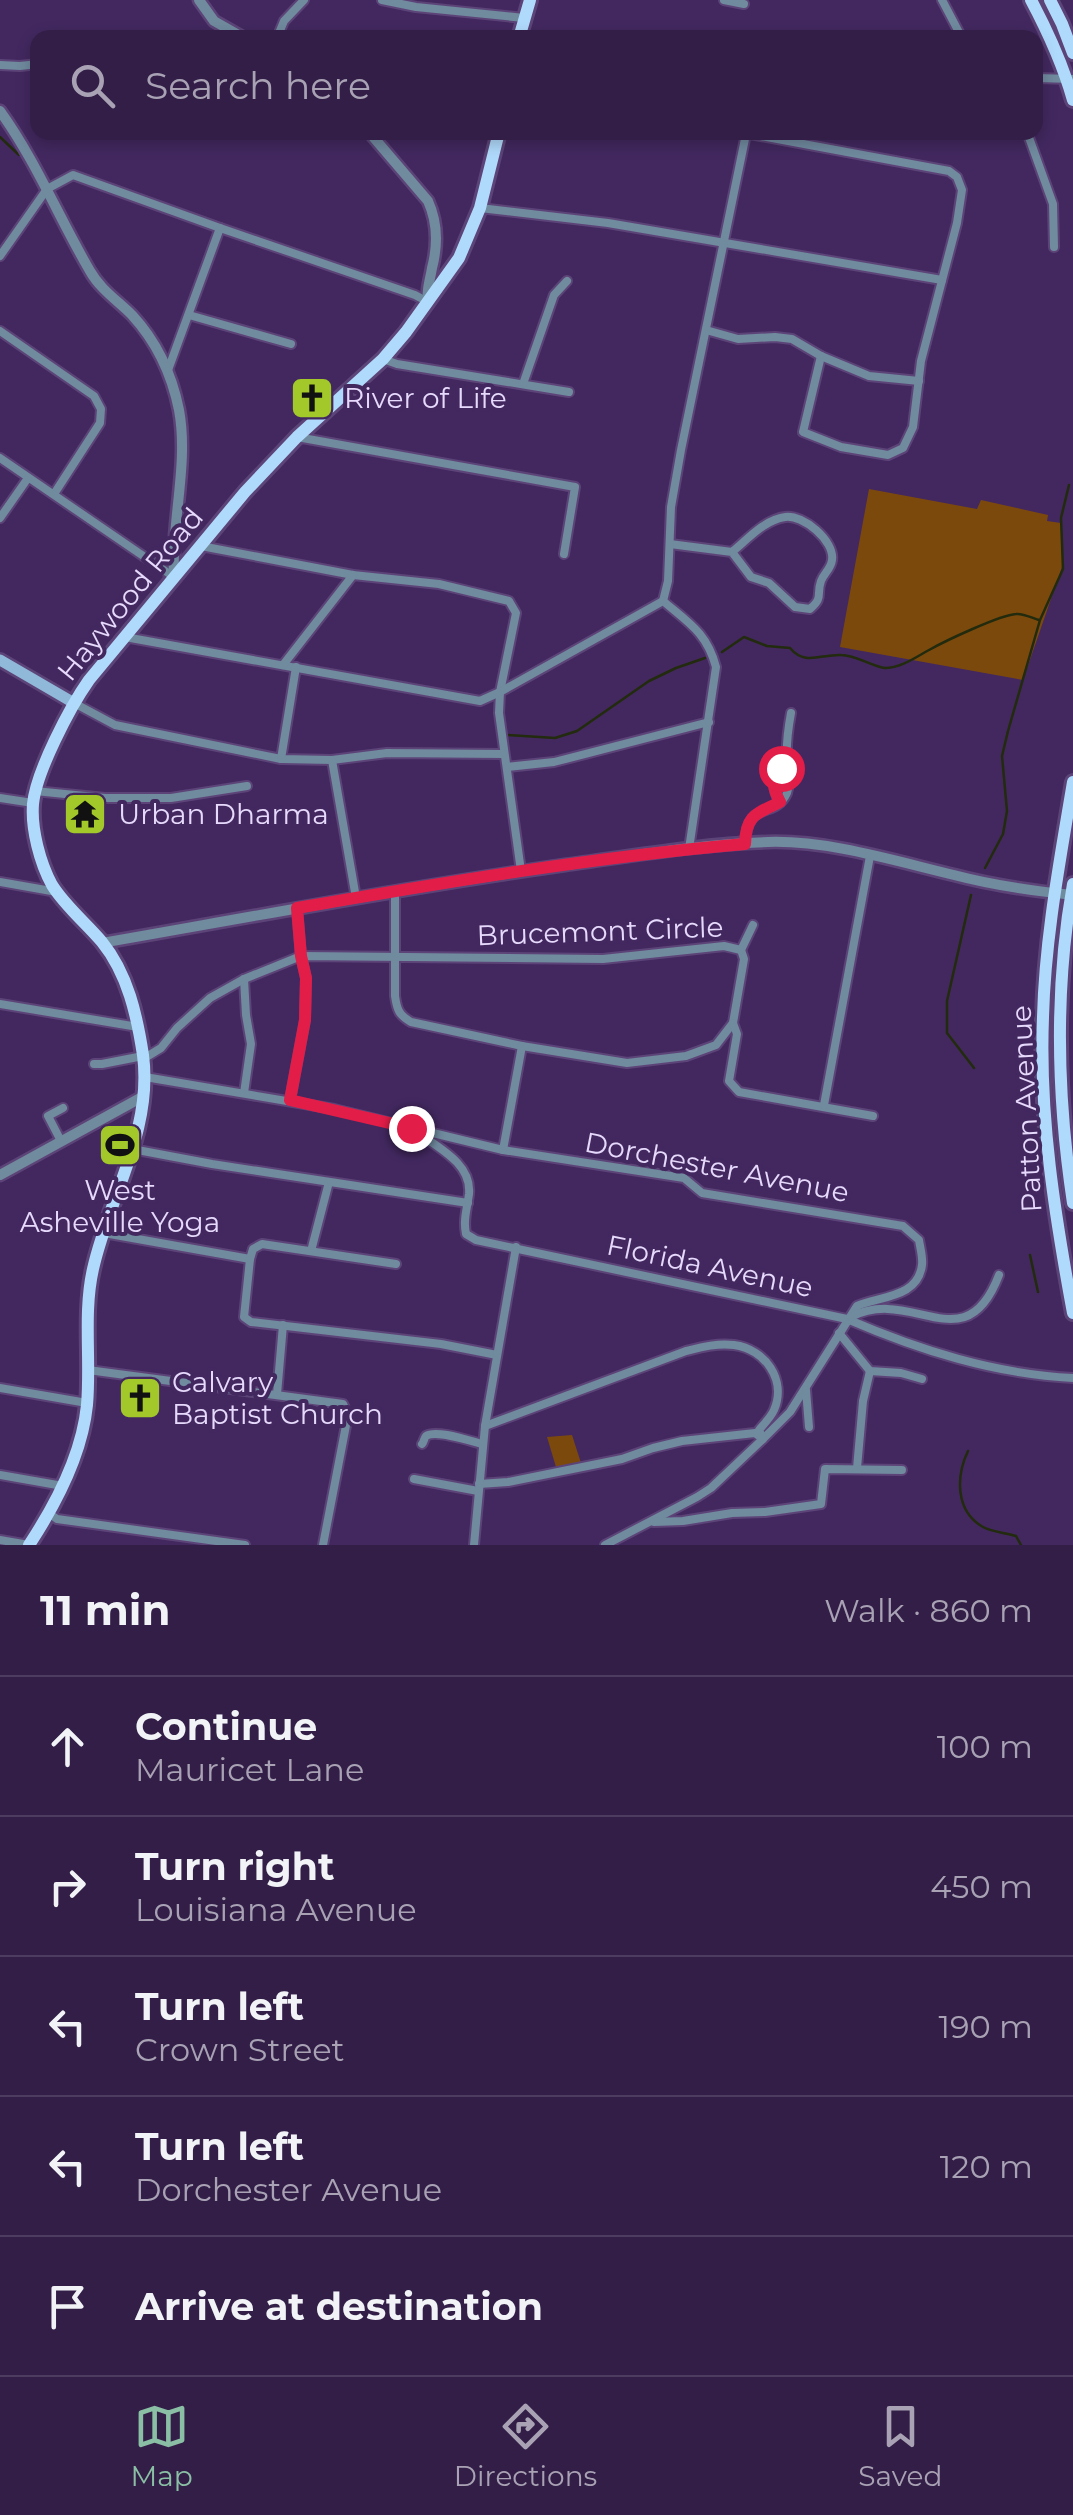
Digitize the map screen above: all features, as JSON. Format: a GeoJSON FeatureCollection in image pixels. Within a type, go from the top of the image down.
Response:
{"type":"FeatureCollection","features":[{"type":"Feature","properties":{"kind":"main road"},"geometry":{"type":"LineString","coordinates":[[521,30],[530,0]]}},
{"type":"Feature","properties":{"kind":"main road"},"geometry":{"type":"LineString","coordinates":[[1031,0],[1070,78],[1073,100]]}},
{"type":"Feature","properties":{"kind":"main road"},"geometry":{"type":"LineString","coordinates":[[1050,0],[1073,53]]}},
{"type":"Feature","properties":{"kind":"main road","name":"Haywood Road"},"geometry":{"type":"LineString","coordinates":[[34,797],[74,703],[125,637],[245,492],[297,437],[383,358],[428,302],[458,258],[480,208],[497,140]]}},
{"type":"Feature","properties":{"kind":"main road"},"geometry":{"type":"LineString","coordinates":[[0,660],[74,703]]}},
{"type":"Feature","properties":{"kind":"main road","name":"Patton Avenue"},"geometry":{"type":"LineString","coordinates":[[1073,782],[1046,960],[1042,1060],[1049,1154],[1073,1314]]}},
{"type":"Feature","properties":{"kind":"main road"},"geometry":{"type":"LineString","coordinates":[[29,1545],[50,1514],[82,1429],[87,1404],[90,1284],[140,1124],[145,1077],[138,1027],[126,983],[102,943],[50,882],[35,835],[34,797]]}},
{"type":"Feature","properties":{"kind":"main road","name":"Patton Avenue"},"geometry":{"type":"LineString","coordinates":[[1072,891],[1064,932],[1065,1150],[1073,1203]]}},
{"type":"Feature","properties":{"kind":"street"},"geometry":{"type":"LineString","coordinates":[[200,0],[214,21],[227,30]]}},
{"type":"Feature","properties":{"kind":"street"},"geometry":{"type":"LineString","coordinates":[[280,30],[304,0]]}},
{"type":"Feature","properties":{"kind":"street"},"geometry":{"type":"LineString","coordinates":[[382,0],[524,18]]}},
{"type":"Feature","properties":{"kind":"street"},"geometry":{"type":"LineString","coordinates":[[724,0],[744,4]]}},
{"type":"Feature","properties":{"kind":"street"},"geometry":{"type":"LineString","coordinates":[[942,0],[958,30]]}},
{"type":"Feature","properties":{"kind":"street"},"geometry":{"type":"LineString","coordinates":[[0,65],[30,65]]}},
{"type":"Feature","properties":{"kind":"street"},"geometry":{"type":"LineString","coordinates":[[1043,78],[1070,78]]}},
{"type":"Feature","properties":{"kind":"street"},"geometry":{"type":"LineString","coordinates":[[0,111],[20,138],[92,276],[140,324],[168,370],[179,412],[182,452],[174,577]]}},
{"type":"Feature","properties":{"kind":"street"},"geometry":{"type":"LineString","coordinates":[[376,140],[434,213],[434,263],[426,291],[428,302]]}},
{"type":"Feature","properties":{"kind":"street"},"geometry":{"type":"LineString","coordinates":[[125,637],[480,701],[663,601],[668,581],[674,488],[742,140]]}},
{"type":"Feature","properties":{"kind":"street"},"geometry":{"type":"LineString","coordinates":[[794,140],[949,171],[957,177],[962,190],[921,361],[913,428],[903,448],[888,455],[841,447],[804,432],[820,356]]}},
{"type":"Feature","properties":{"kind":"street"},"geometry":{"type":"LineString","coordinates":[[1030,140],[1053,204],[1054,247]]}},
{"type":"Feature","properties":{"kind":"street"},"geometry":{"type":"LineString","coordinates":[[0,256],[47,189],[74,175],[428,302]]}},
{"type":"Feature","properties":{"kind":"street"},"geometry":{"type":"LineString","coordinates":[[480,208],[608,223],[942,280]]}},
{"type":"Feature","properties":{"kind":"street"},"geometry":{"type":"LineString","coordinates":[[168,370],[220,228]]}},
{"type":"Feature","properties":{"kind":"street"},"geometry":{"type":"LineString","coordinates":[[524,384],[554,295],[567,281]]}},
{"type":"Feature","properties":{"kind":"street"},"geometry":{"type":"LineString","coordinates":[[189,315],[292,344]]}},
{"type":"Feature","properties":{"kind":"street"},"geometry":{"type":"LineString","coordinates":[[706,330],[738,339],[792,339],[820,356],[869,376],[918,381]]}},
{"type":"Feature","properties":{"kind":"street"},"geometry":{"type":"LineString","coordinates":[[0,331],[94,396],[100,409],[100,423],[54,494]]}},
{"type":"Feature","properties":{"kind":"street"},"geometry":{"type":"LineString","coordinates":[[383,358],[397,364],[570,392]]}},
{"type":"Feature","properties":{"kind":"street"},"geometry":{"type":"LineString","coordinates":[[297,437],[575,487],[564,554]]}},
{"type":"Feature","properties":{"kind":"street"},"geometry":{"type":"LineString","coordinates":[[0,458],[174,577]]}},
{"type":"Feature","properties":{"kind":"street"},"geometry":{"type":"LineString","coordinates":[[0,518],[28,478]]}},
{"type":"Feature","properties":{"kind":"street"},"geometry":{"type":"LineString","coordinates":[[670,544],[732,552],[751,577],[769,583],[795,607],[810,609],[820,598],[820,582],[832,564],[833,554],[828,542],[800,518],[786,516],[768,523],[732,552]]}},
{"type":"Feature","properties":{"kind":"street"},"geometry":{"type":"LineString","coordinates":[[201,546],[353,575],[439,584],[509,601],[516,612],[499,712],[521,871]]}},
{"type":"Feature","properties":{"kind":"street"},"geometry":{"type":"LineString","coordinates":[[283,665],[353,575]]}},
{"type":"Feature","properties":{"kind":"street"},"geometry":{"type":"LineString","coordinates":[[663,601],[699,632],[710,646],[716,667],[690,849]]}},
{"type":"Feature","properties":{"kind":"street"},"geometry":{"type":"LineString","coordinates":[[281,758],[296,667]]}},
{"type":"Feature","properties":{"kind":"street"},"geometry":{"type":"LineString","coordinates":[[74,703],[115,725],[281,758],[332,760],[388,753],[504,754]]}},
{"type":"Feature","properties":{"kind":"street"},"geometry":{"type":"LineString","coordinates":[[745,844],[751,817],[780,802],[788,791],[791,713]]}},
{"type":"Feature","properties":{"kind":"street"},"geometry":{"type":"LineString","coordinates":[[507,767],[554,762],[710,722]]}},
{"type":"Feature","properties":{"kind":"street"},"geometry":{"type":"LineString","coordinates":[[332,760],[356,898]]}},
{"type":"Feature","properties":{"kind":"street"},"geometry":{"type":"LineString","coordinates":[[780,802],[773,784],[775,775],[787,764]]}},
{"type":"Feature","properties":{"kind":"street"},"geometry":{"type":"LineString","coordinates":[[0,798],[170,798],[247,786]]}},
{"type":"Feature","properties":{"kind":"street"},"geometry":{"type":"LineString","coordinates":[[102,943],[521,871],[768,842],[805,844],[870,856],[978,881],[1054,893],[1072,891]]}},
{"type":"Feature","properties":{"kind":"street"},"geometry":{"type":"LineString","coordinates":[[870,856],[824,1106],[873,1116]]}},
{"type":"Feature","properties":{"kind":"street"},"geometry":{"type":"LineString","coordinates":[[0,882],[57,892]]}},
{"type":"Feature","properties":{"kind":"street"},"geometry":{"type":"LineString","coordinates":[[395,892],[395,996],[401,1016],[411,1022],[628,1063],[700,1052],[716,1045],[733,1023]]}},
{"type":"Feature","properties":{"kind":"street"},"geometry":{"type":"LineString","coordinates":[[290,1100],[305,1020],[306,978],[297,908]]}},
{"type":"Feature","properties":{"kind":"street"},"geometry":{"type":"LineString","coordinates":[[740,950],[753,925]]}},
{"type":"Feature","properties":{"kind":"street","name":"Brucemont Circle"},"geometry":{"type":"LineString","coordinates":[[301,956],[604,959],[724,946],[740,950],[744,959],[733,1023],[737,1034],[729,1081],[732,1087],[739,1092],[824,1106]]}},
{"type":"Feature","properties":{"kind":"street"},"geometry":{"type":"LineString","coordinates":[[94,1064],[143,1058],[161,1048],[202,1004],[244,980],[301,956]]}},
{"type":"Feature","properties":{"kind":"street"},"geometry":{"type":"LineString","coordinates":[[244,980],[251,1044],[244,1093]]}},
{"type":"Feature","properties":{"kind":"street"},"geometry":{"type":"LineString","coordinates":[[0,1004],[138,1027]]}},
{"type":"Feature","properties":{"kind":"street"},"geometry":{"type":"LineString","coordinates":[[504,1150],[522,1046]]}},
{"type":"Feature","properties":{"kind":"street","name":"Dorchester Avenue"},"geometry":{"type":"LineString","coordinates":[[145,1077],[290,1100],[504,1150],[684,1178],[702,1193],[903,1226],[920,1240],[922,1264],[916,1282],[902,1294],[858,1304],[847,1319]]}},
{"type":"Feature","properties":{"kind":"street"},"geometry":{"type":"LineString","coordinates":[[0,1175],[144,1096]]}},
{"type":"Feature","properties":{"kind":"street"},"geometry":{"type":"LineString","coordinates":[[61,1142],[48,1116],[63,1108]]}},
{"type":"Feature","properties":{"kind":"street","name":"Florida Avenue"},"geometry":{"type":"LineString","coordinates":[[411,1128],[468,1174],[470,1184],[463,1222],[466,1234],[476,1240],[847,1319],[945,1356],[1036,1376],[1073,1378]]}},
{"type":"Feature","properties":{"kind":"street"},"geometry":{"type":"LineString","coordinates":[[132,1148],[468,1202]]}},
{"type":"Feature","properties":{"kind":"street"},"geometry":{"type":"LineString","coordinates":[[311,1251],[329,1182]]}},
{"type":"Feature","properties":{"kind":"street"},"geometry":{"type":"LineString","coordinates":[[104,1233],[250,1259]]}},
{"type":"Feature","properties":{"kind":"street"},"geometry":{"type":"LineString","coordinates":[[396,1264],[262,1244],[253,1249],[250,1259],[244,1317],[250,1322],[441,1344],[496,1355]]}},
{"type":"Feature","properties":{"kind":"street"},"geometry":{"type":"LineString","coordinates":[[474,1545],[484,1426],[516,1247]]}},
{"type":"Feature","properties":{"kind":"street"},"geometry":{"type":"LineString","coordinates":[[605,1545],[710,1488],[763,1439],[806,1390],[847,1319],[864,1310],[885,1308],[959,1320],[984,1307],[999,1275]]}},
{"type":"Feature","properties":{"kind":"street"},"geometry":{"type":"LineString","coordinates":[[276,1394],[283,1324]]}},
{"type":"Feature","properties":{"kind":"street"},"geometry":{"type":"LineString","coordinates":[[839,1333],[870,1370],[922,1378]]}},
{"type":"Feature","properties":{"kind":"street"},"geometry":{"type":"LineString","coordinates":[[484,1426],[686,1351],[711,1344],[733,1345],[752,1350],[776,1377],[774,1410],[759,1430],[763,1439]]}},
{"type":"Feature","properties":{"kind":"street"},"geometry":{"type":"LineString","coordinates":[[88,1370],[343,1404],[348,1415],[323,1545]]}},
{"type":"Feature","properties":{"kind":"street"},"geometry":{"type":"LineString","coordinates":[[856,1468],[870,1370]]}},
{"type":"Feature","properties":{"kind":"street"},"geometry":{"type":"LineString","coordinates":[[0,1388],[87,1404]]}},
{"type":"Feature","properties":{"kind":"street"},"geometry":{"type":"LineString","coordinates":[[806,1390],[809,1427]]}},
{"type":"Feature","properties":{"kind":"street"},"geometry":{"type":"LineString","coordinates":[[422,1444],[430,1434],[441,1434],[482,1444]]}},
{"type":"Feature","properties":{"kind":"street"},"geometry":{"type":"LineString","coordinates":[[414,1479],[478,1487],[622,1459],[682,1441],[755,1434],[763,1439]]}},
{"type":"Feature","properties":{"kind":"street"},"geometry":{"type":"LineString","coordinates":[[650,1522],[821,1504],[825,1469],[902,1470]]}},
{"type":"Feature","properties":{"kind":"street"},"geometry":{"type":"LineString","coordinates":[[0,1475],[62,1486]]}},
{"type":"Feature","properties":{"kind":"street"},"geometry":{"type":"LineString","coordinates":[[50,1514],[57,1519],[245,1545]]}},
{"type":"Feature","properties":{"kind":"street"},"geometry":{"type":"LineString","coordinates":[[151,1545],[154,1532]]}},
{"type":"Feature","properties":{"kind":"street"},"geometry":{"type":"LineString","coordinates":[[0,1540],[29,1545]]}},
{"type":"Feature","properties":{"kind":"shaded area"},"geometry":{"type":"Polygon","coordinates":[[[869,489],[977,509],[981,500],[1048,515],[1047,521],[1061,523],[1063,564],[1023,680],[840,647],[869,489]]]}},
{"type":"Feature","properties":{"kind":"shaded area"},"geometry":{"type":"Polygon","coordinates":[[[572,1435],[581,1463],[556,1467],[547,1437],[572,1435]]]}},
{"type":"Feature","properties":{"kind":"waterway"},"geometry":{"type":"LineString","coordinates":[[0,137],[19,155]]}},
{"type":"Feature","properties":{"kind":"waterway"},"geometry":{"type":"LineString","coordinates":[[985,868],[1003,834],[1007,811],[1002,756],[1008,731],[1040,620],[1063,569],[1061,518],[1069,485]]}},
{"type":"Feature","properties":{"kind":"waterway"},"geometry":{"type":"LineString","coordinates":[[722,652],[744,637],[767,646],[790,648],[801,657],[847,656],[891,668],[1008,615],[1039,620]]}},
{"type":"Feature","properties":{"kind":"waterway"},"geometry":{"type":"LineString","coordinates":[[507,735],[555,738],[577,731],[649,681],[705,658]]}},
{"type":"Feature","properties":{"kind":"waterway"},"geometry":{"type":"LineString","coordinates":[[971,895],[947,1001],[947,1033],[974,1068]]}},
{"type":"Feature","properties":{"kind":"waterway"},"geometry":{"type":"LineString","coordinates":[[1030,1255],[1038,1292]]}},
{"type":"Feature","properties":{"kind":"waterway"},"geometry":{"type":"LineString","coordinates":[[968,1451],[960,1482],[967,1512],[983,1527],[1016,1536],[1021,1545]]}},
{"type":"Feature","properties":{"kind":"place","name":"River of Life"},"geometry":{"type":"Point","coordinates":[312,398]}},
{"type":"Feature","properties":{"kind":"place","name":"Urban Dharma"},"geometry":{"type":"Point","coordinates":[85,814]}},
{"type":"Feature","properties":{"kind":"place","name":"West Asheville Yoga"},"geometry":{"type":"Point","coordinates":[120,1145]}},
{"type":"Feature","properties":{"kind":"place","name":"Calvary Baptist Church"},"geometry":{"type":"Point","coordinates":[140,1398]}},
{"type":"Feature","properties":{"kind":"route"},"geometry":{"type":"LineString","coordinates":[[411,1128],[290,1100],[305,1020],[306,978],[297,908],[521,871],[745,844],[751,817],[780,802],[773,784],[781,768]]}}]}
